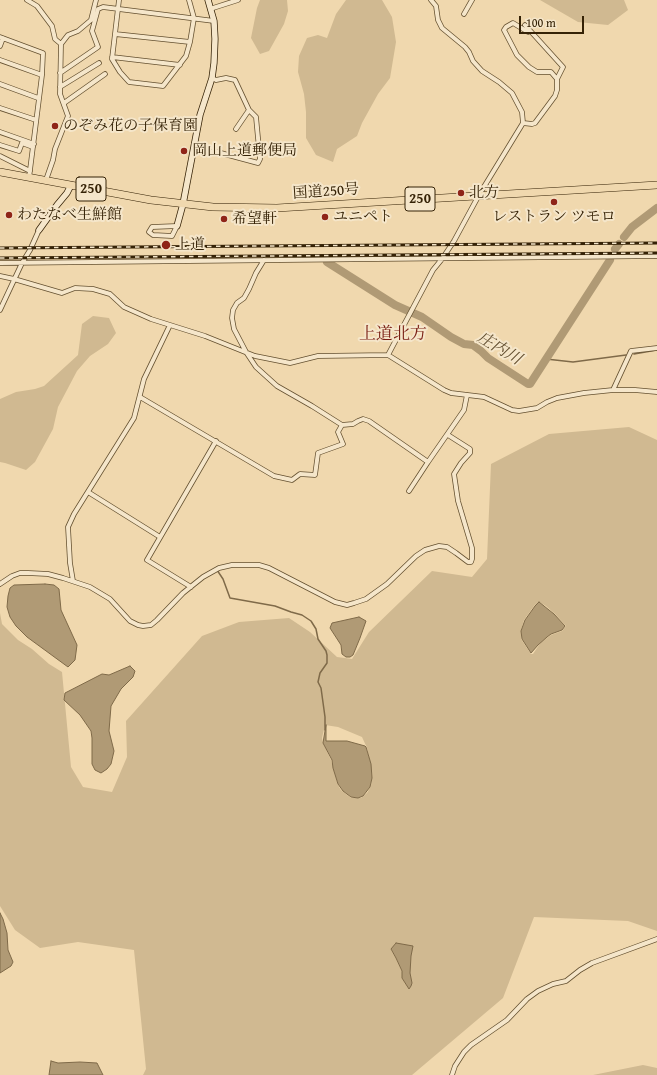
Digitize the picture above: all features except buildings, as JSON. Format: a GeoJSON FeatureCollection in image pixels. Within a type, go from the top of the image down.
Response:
{"type":"FeatureCollection","features":[{"type":"Feature","properties":{"kind":"highway","name":"国道250号"},"geometry":{"type":"LineString","coordinates":[[0,172],[30,174],[46,180],[152,200],[213,207],[277,208],[657,185]]}},
{"type":"Feature","properties":{"kind":"street"},"geometry":{"type":"LineString","coordinates":[[27,0],[37,6],[52,26],[55,38],[61,44]]}},
{"type":"Feature","properties":{"kind":"street"},"geometry":{"type":"LineString","coordinates":[[46,180],[55,149],[68,120],[68,112],[60,94],[61,44],[68,35],[78,30],[91,20],[96,0]]}},
{"type":"Feature","properties":{"kind":"street"},"geometry":{"type":"LineString","coordinates":[[119,0],[112,59],[120,72],[129,82],[163,86],[186,56],[194,18],[189,0]]}},
{"type":"Feature","properties":{"kind":"street"},"geometry":{"type":"LineString","coordinates":[[177,226],[152,227],[149,232],[153,235],[172,236],[177,226],[183,204],[200,115],[212,78],[214,63],[214,20],[208,0]]}},
{"type":"Feature","properties":{"kind":"street"},"geometry":{"type":"LineString","coordinates":[[210,9],[238,0]]}},
{"type":"Feature","properties":{"kind":"street"},"geometry":{"type":"LineString","coordinates":[[388,355],[433,270],[442,259],[523,123],[522,112],[512,93],[482,71],[465,47],[442,28],[438,20],[436,6],[431,0]]}},
{"type":"Feature","properties":{"kind":"street"},"geometry":{"type":"LineString","coordinates":[[464,14],[472,0]]}},
{"type":"Feature","properties":{"kind":"street"},"geometry":{"type":"LineString","coordinates":[[60,72],[98,47],[92,31],[98,9],[103,6],[214,20]]}},
{"type":"Feature","properties":{"kind":"street"},"geometry":{"type":"LineString","coordinates":[[530,31],[528,32],[513,23],[504,30],[517,55],[529,68],[537,72],[551,72],[557,78]]}},
{"type":"Feature","properties":{"kind":"street"},"geometry":{"type":"LineString","coordinates":[[523,123],[532,124],[535,122],[553,100],[557,90],[557,78],[564,67],[525,25]]}},
{"type":"Feature","properties":{"kind":"street"},"geometry":{"type":"LineString","coordinates":[[115,34],[190,42]]}},
{"type":"Feature","properties":{"kind":"street"},"geometry":{"type":"LineString","coordinates":[[0,46],[1,38],[43,53],[42,75],[38,98],[30,174],[0,156]]}},
{"type":"Feature","properties":{"kind":"street"},"geometry":{"type":"LineString","coordinates":[[112,57],[180,65]]}},
{"type":"Feature","properties":{"kind":"street"},"geometry":{"type":"LineString","coordinates":[[0,60],[42,75]]}},
{"type":"Feature","properties":{"kind":"street"},"geometry":{"type":"LineString","coordinates":[[60,87],[99,63]]}},
{"type":"Feature","properties":{"kind":"street"},"geometry":{"type":"LineString","coordinates":[[64,103],[105,74]]}},
{"type":"Feature","properties":{"kind":"street"},"geometry":{"type":"LineString","coordinates":[[194,151],[217,152],[258,163],[260,159],[257,120],[249,110],[235,80],[226,78],[216,80],[212,78]]}},
{"type":"Feature","properties":{"kind":"street"},"geometry":{"type":"LineString","coordinates":[[0,84],[38,98]]}},
{"type":"Feature","properties":{"kind":"street"},"geometry":{"type":"LineString","coordinates":[[0,108],[36,120]]}},
{"type":"Feature","properties":{"kind":"street"},"geometry":{"type":"LineString","coordinates":[[236,129],[249,110]]}},
{"type":"Feature","properties":{"kind":"street"},"geometry":{"type":"LineString","coordinates":[[0,132],[34,146]]}},
{"type":"Feature","properties":{"kind":"street"},"geometry":{"type":"LineString","coordinates":[[0,145],[19,151],[22,143],[34,146]]}},
{"type":"Feature","properties":{"kind":"street"},"geometry":{"type":"LineString","coordinates":[[0,310],[39,230],[67,193],[71,185]]}},
{"type":"Feature","properties":{"kind":"street"},"geometry":{"type":"LineString","coordinates":[[0,263],[657,256]]}},
{"type":"Feature","properties":{"kind":"street"},"geometry":{"type":"LineString","coordinates":[[264,260],[256,273],[250,289],[233,310],[232,318],[234,329],[256,367],[277,386],[342,425],[353,424],[363,420],[369,421],[428,462]]}},
{"type":"Feature","properties":{"kind":"street"},"geometry":{"type":"LineString","coordinates":[[0,276],[62,293],[75,288],[93,289],[110,294],[124,307],[151,319],[205,336],[255,356],[290,363],[318,356],[388,355],[451,393],[484,397],[505,408],[519,411],[537,408],[557,398],[613,390],[657,392]]}},
{"type":"Feature","properties":{"kind":"street"},"geometry":{"type":"LineString","coordinates":[[72,581],[68,527],[134,418],[144,379],[170,325]]}},
{"type":"Feature","properties":{"kind":"street"},"geometry":{"type":"LineString","coordinates":[[613,390],[632,351],[657,348]]}},
{"type":"Feature","properties":{"kind":"street"},"geometry":{"type":"LineString","coordinates":[[409,491],[464,410],[467,395]]}},
{"type":"Feature","properties":{"kind":"street"},"geometry":{"type":"LineString","coordinates":[[140,397],[274,476],[292,480],[300,474],[315,475],[318,453],[343,444],[338,432],[342,425]]}},
{"type":"Feature","properties":{"kind":"street"},"geometry":{"type":"LineString","coordinates":[[0,584],[12,576],[28,572],[48,574],[72,581],[90,587],[110,599],[130,620],[143,626],[151,624],[157,620],[191,587],[203,577],[219,568],[232,565],[259,565],[279,572],[335,602],[347,605],[366,598],[392,580],[416,556],[425,550],[439,546],[447,548],[468,562],[471,562],[473,557],[472,548],[458,501],[454,474],[470,453],[470,449],[448,435]]}},
{"type":"Feature","properties":{"kind":"street"},"geometry":{"type":"LineString","coordinates":[[191,587],[147,560],[216,441]]}},
{"type":"Feature","properties":{"kind":"street"},"geometry":{"type":"LineString","coordinates":[[88,492],[160,537]]}},
{"type":"Feature","properties":{"kind":"street"},"geometry":{"type":"LineString","coordinates":[[452,1075],[455,1066],[464,1052],[471,1045],[507,1020],[527,999],[538,991],[554,984],[566,981],[592,963],[657,939]]}},
{"type":"Feature","properties":{"kind":"shaded area"},"geometry":{"type":"Polygon","coordinates":[[[260,0],[287,0],[288,11],[284,24],[269,51],[260,54],[251,38],[260,0]]]}},
{"type":"Feature","properties":{"kind":"shaded area"},"geometry":{"type":"Polygon","coordinates":[[[346,0],[382,0],[392,17],[396,42],[390,78],[378,94],[362,123],[357,136],[337,149],[333,162],[316,155],[306,138],[304,94],[298,72],[299,56],[307,38],[318,35],[327,38],[336,14],[346,0]]]}},
{"type":"Feature","properties":{"kind":"shaded area"},"geometry":{"type":"Polygon","coordinates":[[[540,0],[624,0],[628,10],[608,25],[578,22],[540,0]]]}},
{"type":"Feature","properties":{"kind":"shaded area"},"geometry":{"type":"Polygon","coordinates":[[[93,316],[109,318],[116,333],[108,344],[90,356],[77,371],[58,407],[53,429],[35,462],[26,470],[0,462],[0,399],[16,392],[44,386],[78,355],[82,324],[93,316]]]}},
{"type":"Feature","properties":{"kind":"shaded area"},"geometry":{"type":"Polygon","coordinates":[[[629,427],[657,440],[657,931],[628,921],[534,917],[503,998],[412,1075],[143,1075],[146,1069],[134,950],[78,942],[40,948],[15,930],[0,906],[0,613],[2,624],[18,640],[62,672],[71,767],[83,787],[112,792],[127,757],[126,721],[202,636],[239,622],[289,618],[310,632],[337,657],[352,659],[369,632],[432,571],[472,577],[487,559],[491,464],[549,434],[629,427]],[[539,602],[534,606],[524,620],[521,630],[521,639],[531,654],[533,654],[541,642],[551,635],[562,631],[566,626],[546,606],[539,602]],[[325,725],[322,738],[341,790],[351,798],[361,798],[367,793],[371,786],[372,773],[367,748],[362,737],[338,727],[325,725]],[[396,943],[391,950],[402,972],[402,978],[409,989],[412,983],[396,943]]]}},
{"type":"Feature","properties":{"kind":"shaded area"},"geometry":{"type":"Polygon","coordinates":[[[14,585],[54,585],[59,589],[61,610],[77,645],[75,660],[68,667],[27,637],[16,626],[10,617],[7,607],[10,588],[14,585]]]}},
{"type":"Feature","properties":{"kind":"shaded area"},"geometry":{"type":"Polygon","coordinates":[[[539,602],[554,614],[565,626],[562,630],[547,637],[531,653],[522,639],[521,631],[525,620],[539,602]]]}},
{"type":"Feature","properties":{"kind":"shaded area"},"geometry":{"type":"Polygon","coordinates":[[[359,617],[366,621],[353,655],[346,657],[342,654],[341,645],[330,628],[332,623],[359,617]]]}},
{"type":"Feature","properties":{"kind":"shaded area"},"geometry":{"type":"Polygon","coordinates":[[[130,666],[135,671],[133,677],[121,689],[111,706],[109,731],[114,751],[111,764],[101,773],[95,770],[92,764],[91,731],[80,715],[64,700],[65,693],[102,674],[109,675],[130,666]]]}},
{"type":"Feature","properties":{"kind":"shaded area"},"geometry":{"type":"Polygon","coordinates":[[[326,725],[326,741],[347,741],[366,747],[371,764],[372,778],[370,787],[363,796],[358,798],[351,797],[343,791],[338,784],[332,760],[323,743],[326,725]]]}},
{"type":"Feature","properties":{"kind":"shaded area"},"geometry":{"type":"Polygon","coordinates":[[[0,913],[7,933],[8,950],[13,962],[11,966],[0,973],[0,913]]]}},
{"type":"Feature","properties":{"kind":"shaded area"},"geometry":{"type":"Polygon","coordinates":[[[396,943],[413,946],[410,973],[412,983],[409,989],[402,978],[402,971],[391,949],[396,943]]]}},
{"type":"Feature","properties":{"kind":"shaded area"},"geometry":{"type":"Polygon","coordinates":[[[51,1061],[58,1063],[97,1063],[103,1075],[49,1075],[51,1061]]]}},
{"type":"Feature","properties":{"kind":"shaded area"},"geometry":{"type":"Polygon","coordinates":[[[643,1065],[657,1068],[657,1075],[593,1075],[643,1065]]]}},
{"type":"Feature","properties":{"kind":"waterway","name":"庄内川"},"geometry":{"type":"LineString","coordinates":[[624,237],[632,227],[657,208]]}},
{"type":"Feature","properties":{"kind":"waterway","name":"庄内川"},"geometry":{"type":"LineString","coordinates":[[615,249],[619,244]]}},
{"type":"Feature","properties":{"kind":"waterway","name":"庄内川"},"geometry":{"type":"LineString","coordinates":[[327,262],[395,305],[422,317],[451,337],[464,344],[473,345],[488,358],[530,384],[610,260]]}},
{"type":"Feature","properties":{"kind":"waterway"},"geometry":{"type":"LineString","coordinates":[[634,354],[657,350]]}},
{"type":"Feature","properties":{"kind":"waterway"},"geometry":{"type":"LineString","coordinates":[[546,359],[573,362],[626,355]]}},
{"type":"Feature","properties":{"kind":"waterway"},"geometry":{"type":"LineString","coordinates":[[217,570],[223,579],[230,598],[275,606],[302,615],[311,621],[316,629],[318,639],[327,655],[327,663],[320,673],[318,682],[321,688],[325,717],[325,730]]}},
{"type":"Feature","properties":{"kind":"railway"},"geometry":{"type":"LineString","coordinates":[[0,248],[657,243]]}},
{"type":"Feature","properties":{"kind":"railway"},"geometry":{"type":"LineString","coordinates":[[0,258],[657,253]]}},
{"type":"Feature","properties":{"kind":"place","name":"のぞみ花の子保育園"},"geometry":{"type":"Point","coordinates":[55,126]}},
{"type":"Feature","properties":{"kind":"place","name":"岡山上道郵便局"},"geometry":{"type":"Point","coordinates":[184,151]}},
{"type":"Feature","properties":{"kind":"place","name":"北方"},"geometry":{"type":"Point","coordinates":[461,193]}},
{"type":"Feature","properties":{"kind":"place","name":"レストラン ツモロ"},"geometry":{"type":"Point","coordinates":[554,202]}},
{"type":"Feature","properties":{"kind":"place","name":"わたなべ生鮮館"},"geometry":{"type":"Point","coordinates":[9,215]}},
{"type":"Feature","properties":{"kind":"place","name":"ユニペト"},"geometry":{"type":"Point","coordinates":[325,217]}},
{"type":"Feature","properties":{"kind":"place","name":"希望軒"},"geometry":{"type":"Point","coordinates":[224,219]}},
{"type":"Feature","properties":{"kind":"place","name":"上道"},"geometry":{"type":"Point","coordinates":[166,245]}},
{"type":"Feature","properties":{"kind":"district","name":"上道北方"},"geometry":{"type":"Point","coordinates":[393,335]}}]}
